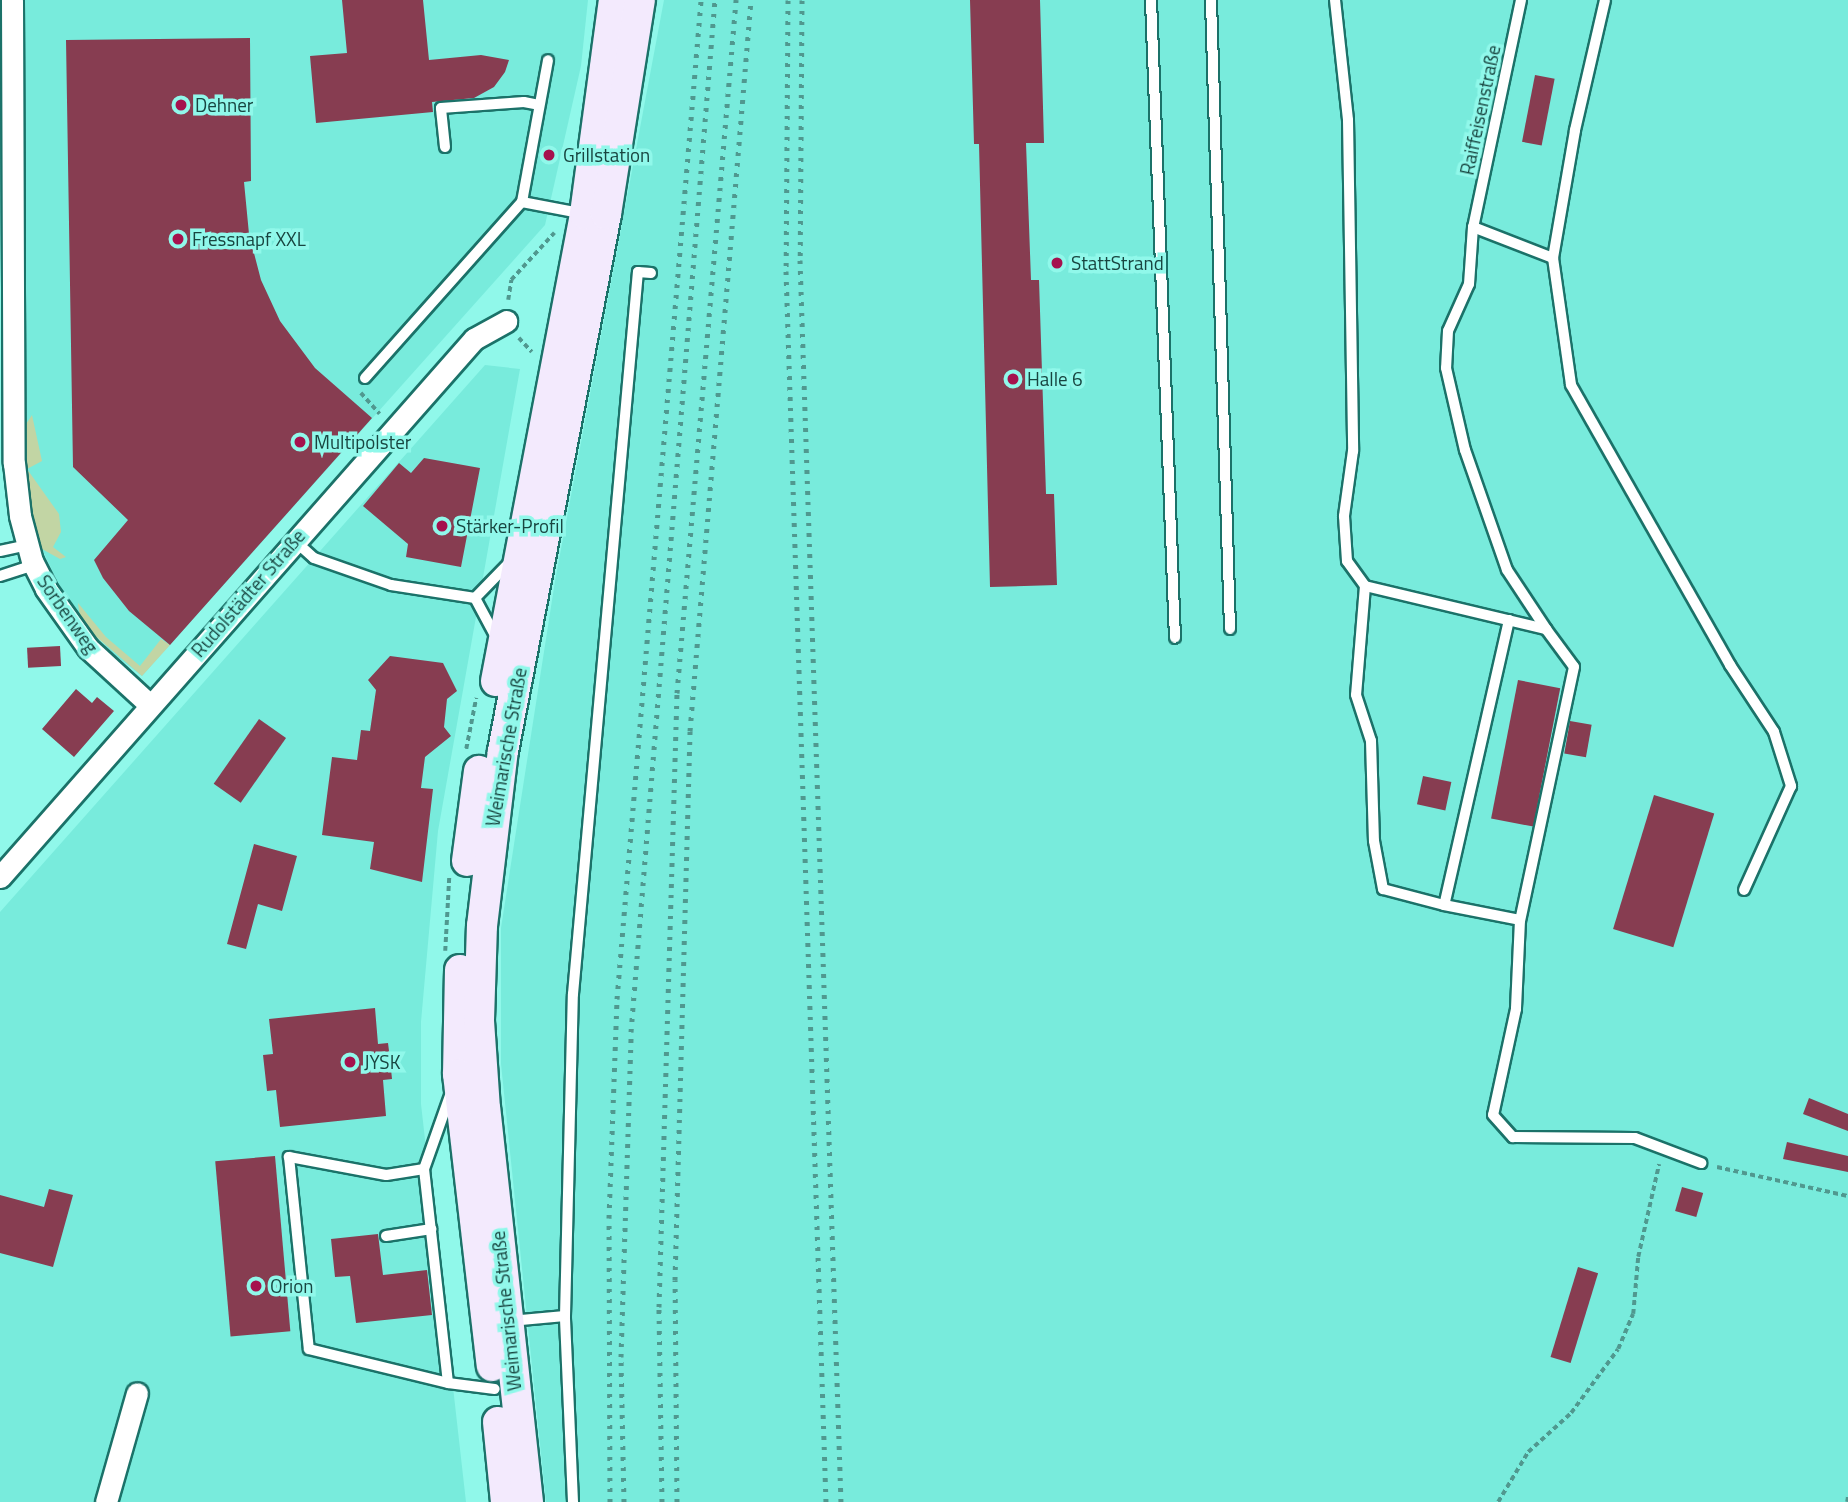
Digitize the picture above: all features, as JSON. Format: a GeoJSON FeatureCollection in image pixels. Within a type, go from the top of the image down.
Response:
{"type":"FeatureCollection","features":[{"type":"Feature","properties":{"kind":"main road","name":"Weimarische Straße"},"geometry":{"type":"LineString","coordinates":[[506,1502],[458,1074],[465,883],[502,648],[585,214],[614,0]]}},
{"type":"Feature","properties":{"kind":"main road","name":"Weimarische Straße"},"geometry":{"type":"LineString","coordinates":[[528,1502],[507,1321],[479,1020],[486,864],[503,751],[606,214],[640,0]]}},
{"type":"Feature","properties":{"kind":"street","name":"Sorbenweg"},"geometry":{"type":"LineString","coordinates":[[12,0],[7,464],[31,555],[88,648],[150,705]]}},
{"type":"Feature","properties":{"kind":"street","name":"Rudolstädter Straße"},"geometry":{"type":"LineString","coordinates":[[0,877],[474,339],[506,321]]}},
{"type":"Feature","properties":{"kind":"street"},"geometry":{"type":"LineString","coordinates":[[106,1502],[137,1392]]}},
{"type":"Feature","properties":{"kind":"lane"},"geometry":{"type":"LineString","coordinates":[[1151,0],[1175,638]]}},
{"type":"Feature","properties":{"kind":"lane"},"geometry":{"type":"LineString","coordinates":[[1211,0],[1230,629]]}},
{"type":"Feature","properties":{"kind":"lane"},"geometry":{"type":"LineString","coordinates":[[1335,0],[1348,120],[1353,451],[1344,516],[1347,561],[1365,586],[1356,695],[1371,741],[1374,841],[1383,889],[1444,905],[1520,920]]}},
{"type":"Feature","properties":{"kind":"lane","name":"Raiffeisenstraße"},"geometry":{"type":"LineString","coordinates":[[1521,0],[1473,227],[1469,284],[1448,331],[1446,368],[1465,450],[1507,570],[1574,667],[1520,920],[1516,1009],[1493,1115],[1513,1138],[1635,1138],[1663,1149]]}},
{"type":"Feature","properties":{"kind":"lane"},"geometry":{"type":"LineString","coordinates":[[1605,0],[1575,130],[1553,258],[1571,386],[1730,665],[1774,732],[1791,786],[1744,890]]}},
{"type":"Feature","properties":{"kind":"lane"},"geometry":{"type":"LineString","coordinates":[[365,378],[522,202],[548,60]]}},
{"type":"Feature","properties":{"kind":"lane"},"geometry":{"type":"LineString","coordinates":[[445,147],[441,107],[524,102],[539,105]]}},
{"type":"Feature","properties":{"kind":"lane"},"geometry":{"type":"LineString","coordinates":[[522,202],[585,214]]}},
{"type":"Feature","properties":{"kind":"lane"},"geometry":{"type":"LineString","coordinates":[[1473,227],[1553,258]]}},
{"type":"Feature","properties":{"kind":"lane"},"geometry":{"type":"LineString","coordinates":[[573,1502],[565,1316],[567,1122],[577,940],[638,272],[651,273]]}},
{"type":"Feature","properties":{"kind":"lane"},"geometry":{"type":"LineString","coordinates":[[295,541],[314,558],[391,584],[474,598]]}},
{"type":"Feature","properties":{"kind":"lane"},"geometry":{"type":"LineString","coordinates":[[0,551],[31,555]]}},
{"type":"Feature","properties":{"kind":"lane"},"geometry":{"type":"LineString","coordinates":[[474,598],[519,554]]}},
{"type":"Feature","properties":{"kind":"lane"},"geometry":{"type":"LineString","coordinates":[[0,576],[31,555]]}},
{"type":"Feature","properties":{"kind":"lane"},"geometry":{"type":"LineString","coordinates":[[1365,586],[1546,629]]}},
{"type":"Feature","properties":{"kind":"lane"},"geometry":{"type":"LineString","coordinates":[[474,598],[502,648]]}},
{"type":"Feature","properties":{"kind":"lane"},"geometry":{"type":"LineString","coordinates":[[1444,905],[1509,620]]}},
{"type":"Feature","properties":{"kind":"lane"},"geometry":{"type":"LineString","coordinates":[[448,1383],[424,1169],[458,1074]]}},
{"type":"Feature","properties":{"kind":"lane"},"geometry":{"type":"LineString","coordinates":[[1663,1149],[1701,1163]]}},
{"type":"Feature","properties":{"kind":"lane"},"geometry":{"type":"LineString","coordinates":[[424,1169],[386,1175],[289,1157],[309,1349],[448,1383],[495,1388]]}},
{"type":"Feature","properties":{"kind":"lane"},"geometry":{"type":"LineString","coordinates":[[386,1236],[431,1230]]}},
{"type":"Feature","properties":{"kind":"lane"},"geometry":{"type":"LineString","coordinates":[[507,1321],[565,1316]]}},
{"type":"Feature","properties":{"kind":"path"},"geometry":{"type":"LineString","coordinates":[[544,354],[528,351],[506,321],[511,280],[558,229]]}},
{"type":"Feature","properties":{"kind":"path"},"geometry":{"type":"LineString","coordinates":[[371,406],[377,412]]}},
{"type":"Feature","properties":{"kind":"path"},"geometry":{"type":"LineString","coordinates":[[1498,1502],[1528,1452],[1571,1413],[1618,1349],[1633,1314],[1638,1257],[1663,1149]]}},
{"type":"Feature","properties":{"kind":"path"},"geometry":{"type":"LineString","coordinates":[[1701,1163],[1848,1196]]}},
{"type":"Feature","properties":{"kind":"path"},"geometry":{"type":"LineString","coordinates":[[1847,1502],[1848,1496]]}},
{"type":"Feature","properties":{"kind":"shaded area"},"geometry":{"type":"Polygon","coordinates":[[[22,0],[588,0],[581,66],[545,225],[142,676],[111,652],[66,600],[42,549],[32,514],[26,452],[22,0]]]}},
{"type":"Feature","properties":{"kind":"shaded area"},"geometry":{"type":"Polygon","coordinates":[[[664,0],[1848,0],[1848,1502],[546,1502],[501,1064],[501,928],[555,581],[664,0]]]}},
{"type":"Feature","properties":{"kind":"shaded area"},"geometry":{"type":"Polygon","coordinates":[[[485,365],[520,369],[438,831],[421,1022],[421,1104],[466,1502],[0,1502],[0,912],[485,365]]]}},
{"type":"Feature","properties":{"kind":"shaded area"},"geometry":{"type":"Polygon","coordinates":[[[32,415],[42,461],[27,469],[59,514],[61,532],[53,547],[66,557],[60,559],[42,549],[32,514],[27,478],[26,424],[32,415]]]}},
{"type":"Feature","properties":{"kind":"shaded area"},"geometry":{"type":"Polygon","coordinates":[[[78,603],[106,637],[140,666],[161,639],[170,645],[142,676],[93,634],[80,618],[78,603]]]}},
{"type":"Feature","properties":{"kind":"building"},"geometry":{"type":"Polygon","coordinates":[[[342,0],[423,0],[429,60],[481,55],[509,60],[505,72],[494,87],[474,98],[432,102],[433,112],[316,123],[310,56],[347,53],[342,0]]]}},
{"type":"Feature","properties":{"kind":"building"},"geometry":{"type":"Polygon","coordinates":[[[970,0],[1040,0],[1044,143],[1026,143],[1031,280],[1039,280],[1046,494],[1054,494],[1057,585],[990,587],[979,144],[974,144],[970,0]]]}},
{"type":"Feature","properties":{"kind":"building"},"geometry":{"type":"Polygon","coordinates":[[[250,38],[251,181],[244,182],[249,234],[261,280],[280,321],[315,368],[372,418],[170,645],[129,611],[103,578],[94,560],[128,520],[73,467],[66,40],[250,38]]]}},
{"type":"Feature","properties":{"kind":"building"},"geometry":{"type":"Polygon","coordinates":[[[1535,75],[1555,79],[1542,146],[1522,142],[1535,75]]]}},
{"type":"Feature","properties":{"kind":"building"},"geometry":{"type":"Polygon","coordinates":[[[424,458],[480,468],[461,567],[406,557],[408,544],[363,506],[399,463],[411,473],[424,458]]]}},
{"type":"Feature","properties":{"kind":"building"},"geometry":{"type":"Polygon","coordinates":[[[60,646],[61,666],[28,668],[27,648],[60,646]]]}},
{"type":"Feature","properties":{"kind":"building"},"geometry":{"type":"Polygon","coordinates":[[[390,656],[443,663],[457,691],[447,699],[444,727],[451,736],[425,757],[421,788],[433,789],[422,882],[370,869],[374,842],[322,835],[332,757],[357,760],[361,730],[370,731],[376,690],[368,680],[390,656]]]}},
{"type":"Feature","properties":{"kind":"building"},"geometry":{"type":"Polygon","coordinates":[[[1518,680],[1560,688],[1533,827],[1491,818],[1518,680]]]}},
{"type":"Feature","properties":{"kind":"building"},"geometry":{"type":"Polygon","coordinates":[[[76,689],[92,703],[97,697],[114,711],[74,757],[42,729],[76,689]]]}},
{"type":"Feature","properties":{"kind":"building"},"geometry":{"type":"Polygon","coordinates":[[[259,719],[286,738],[241,803],[214,784],[259,719]]]}},
{"type":"Feature","properties":{"kind":"building"},"geometry":{"type":"Polygon","coordinates":[[[1570,721],[1592,725],[1586,757],[1564,753],[1570,721]]]}},
{"type":"Feature","properties":{"kind":"building"},"geometry":{"type":"Polygon","coordinates":[[[1423,776],[1451,782],[1445,810],[1417,804],[1423,776]]]}},
{"type":"Feature","properties":{"kind":"building"},"geometry":{"type":"Polygon","coordinates":[[[1654,795],[1714,813],[1673,947],[1613,929],[1654,795]]]}},
{"type":"Feature","properties":{"kind":"building"},"geometry":{"type":"Polygon","coordinates":[[[254,844],[297,856],[282,911],[258,904],[246,949],[227,944],[254,844]]]}},
{"type":"Feature","properties":{"kind":"building"},"geometry":{"type":"Polygon","coordinates":[[[375,1008],[378,1044],[388,1043],[390,1059],[392,1079],[383,1080],[386,1116],[280,1127],[276,1090],[267,1091],[263,1055],[273,1054],[269,1019],[375,1008]]]}},
{"type":"Feature","properties":{"kind":"building"},"geometry":{"type":"Polygon","coordinates":[[[1809,1098],[1848,1114],[1848,1131],[1803,1114],[1809,1098]]]}},
{"type":"Feature","properties":{"kind":"building"},"geometry":{"type":"Polygon","coordinates":[[[1787,1142],[1848,1156],[1848,1172],[1783,1159],[1787,1142]]]}},
{"type":"Feature","properties":{"kind":"building"},"geometry":{"type":"Polygon","coordinates":[[[275,1156],[290,1331],[231,1337],[215,1161],[275,1156]]]}},
{"type":"Feature","properties":{"kind":"building"},"geometry":{"type":"Polygon","coordinates":[[[1682,1187],[1703,1193],[1696,1217],[1675,1211],[1682,1187]]]}},
{"type":"Feature","properties":{"kind":"building"},"geometry":{"type":"Polygon","coordinates":[[[49,1189],[73,1195],[53,1267],[0,1253],[0,1195],[44,1207],[49,1189]]]}},
{"type":"Feature","properties":{"kind":"building"},"geometry":{"type":"Polygon","coordinates":[[[378,1234],[383,1275],[427,1270],[432,1315],[356,1323],[350,1276],[335,1277],[331,1239],[378,1234]]]}},
{"type":"Feature","properties":{"kind":"building"},"geometry":{"type":"Polygon","coordinates":[[[1578,1267],[1598,1273],[1571,1363],[1551,1357],[1578,1267]]]}},
{"type":"Feature","properties":{"kind":"railway"},"geometry":{"type":"LineString","coordinates":[[610,1502],[609,1218],[617,999],[701,0]]}},
{"type":"Feature","properties":{"kind":"railway"},"geometry":{"type":"LineString","coordinates":[[624,1502],[621,1357],[631,1032],[715,0]]}},
{"type":"Feature","properties":{"kind":"railway"},"geometry":{"type":"LineString","coordinates":[[662,1502],[659,1307],[677,693],[736,0]]}},
{"type":"Feature","properties":{"kind":"railway"},"geometry":{"type":"LineString","coordinates":[[677,1502],[675,1280],[690,731],[751,0]]}},
{"type":"Feature","properties":{"kind":"railway"},"geometry":{"type":"LineString","coordinates":[[788,0],[786,271],[826,1502]]}},
{"type":"Feature","properties":{"kind":"railway"},"geometry":{"type":"LineString","coordinates":[[802,0],[800,260],[841,1502]]}},
{"type":"Feature","properties":{"kind":"place","name":"Dehner"},"geometry":{"type":"Point","coordinates":[181,105]}},
{"type":"Feature","properties":{"kind":"place","name":"Grillstation"},"geometry":{"type":"Point","coordinates":[549,155]}},
{"type":"Feature","properties":{"kind":"place","name":"Fressnapf XXL"},"geometry":{"type":"Point","coordinates":[178,239]}},
{"type":"Feature","properties":{"kind":"place","name":"StattStrand"},"geometry":{"type":"Point","coordinates":[1057,263]}},
{"type":"Feature","properties":{"kind":"place","name":"Halle 6"},"geometry":{"type":"Point","coordinates":[1013,379]}},
{"type":"Feature","properties":{"kind":"place","name":"Multipolster"},"geometry":{"type":"Point","coordinates":[300,442]}},
{"type":"Feature","properties":{"kind":"place","name":"Stärker-Profil"},"geometry":{"type":"Point","coordinates":[442,526]}},
{"type":"Feature","properties":{"kind":"place","name":"JYSK"},"geometry":{"type":"Point","coordinates":[350,1062]}},
{"type":"Feature","properties":{"kind":"place","name":"Orion"},"geometry":{"type":"Point","coordinates":[256,1286]}}]}
